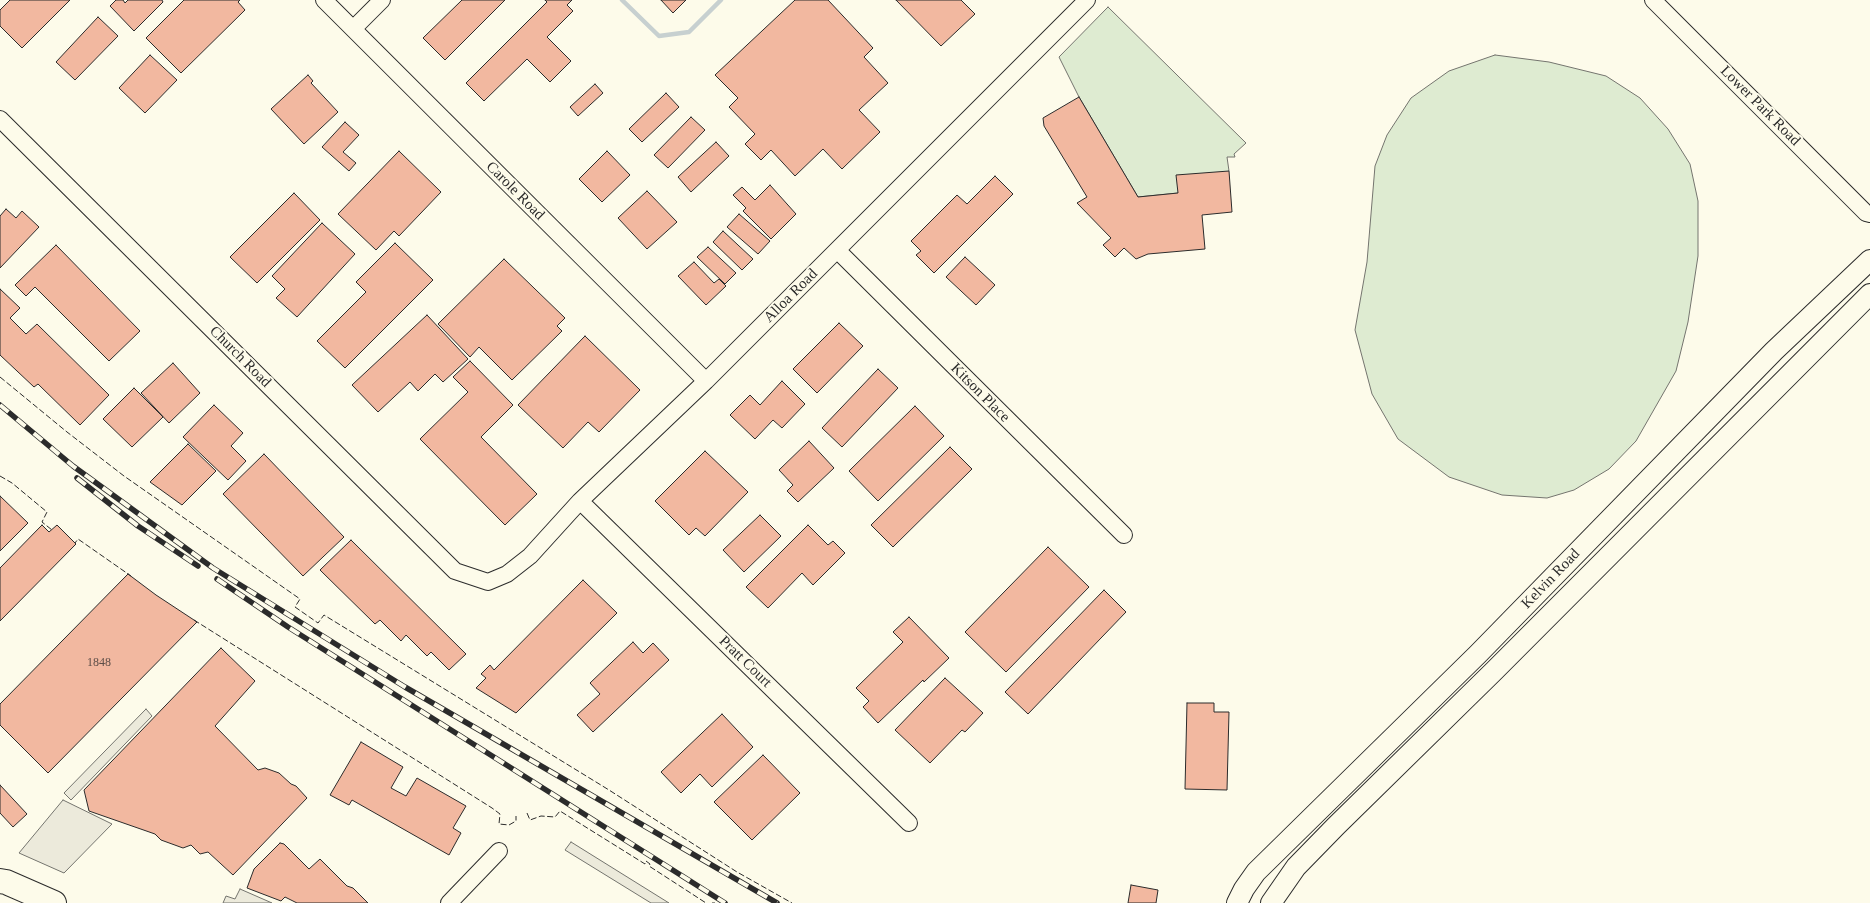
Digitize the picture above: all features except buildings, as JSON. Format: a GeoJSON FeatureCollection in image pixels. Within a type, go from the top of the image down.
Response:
{"type":"FeatureCollection","features":[{"type":"Feature","properties":{"kind":"highway"},"geometry":{"type":"LineString","coordinates":[[2,879],[54,903]]}},
{"type":"Feature","properties":{"kind":"main road","name":"Kelvin Road"},"geometry":{"type":"LineString","coordinates":[[1236,903],[1256,872],[1478,654],[1774,351],[1870,260]]}},
{"type":"Feature","properties":{"kind":"main road","name":"Kelvin Road"},"geometry":{"type":"LineString","coordinates":[[1271,903],[1296,868],[1336,826],[1494,672],[1870,294]]}},
{"type":"Feature","properties":{"kind":"main road"},"geometry":{"type":"LineString","coordinates":[[1478,654],[1494,672]]}},
{"type":"Feature","properties":{"kind":"street","name":"Carole Road"},"geometry":{"type":"LineString","coordinates":[[324,0],[706,382]]}},
{"type":"Feature","properties":{"kind":"street"},"geometry":{"type":"LineString","coordinates":[[353,29],[382,0]]}},
{"type":"Feature","properties":{"kind":"street","name":"Alloa Road"},"geometry":{"type":"LineString","coordinates":[[488,582],[507,574],[530,556],[580,501],[706,382],[1087,0]]}},
{"type":"Feature","properties":{"kind":"street","name":"Lower Park Road"},"geometry":{"type":"LineString","coordinates":[[1653,0],[1869,218]]}},
{"type":"Feature","properties":{"kind":"street","name":"Church Road"},"geometry":{"type":"LineString","coordinates":[[0,119],[455,571],[488,582]]}},
{"type":"Feature","properties":{"kind":"street","name":"Kitson Place"},"geometry":{"type":"LineString","coordinates":[[837,250],[1124,535]]}},
{"type":"Feature","properties":{"kind":"street","name":"Pratt Court"},"geometry":{"type":"LineString","coordinates":[[580,501],[909,823]]}},
{"type":"Feature","properties":{"kind":"street"},"geometry":{"type":"LineString","coordinates":[[449,903],[500,851]]}},
{"type":"Feature","properties":{"kind":"green space"},"geometry":{"type":"Polygon","coordinates":[[[1108,7],[1246,143],[1234,154],[1235,157],[1227,157],[1229,171],[1178,193],[1138,197],[1079,97],[1059,57],[1108,7]]]}},
{"type":"Feature","properties":{"kind":"green space"},"geometry":{"type":"Polygon","coordinates":[[[1495,55],[1549,62],[1606,76],[1640,98],[1668,129],[1690,164],[1698,201],[1698,256],[1688,322],[1676,371],[1636,441],[1609,469],[1574,490],[1547,498],[1502,495],[1449,477],[1398,439],[1372,394],[1355,330],[1367,262],[1375,166],[1387,135],[1411,98],[1449,71],[1495,55]]]}},
{"type":"Feature","properties":{"kind":"shaded area"},"geometry":{"type":"Polygon","coordinates":[[[146,709],[152,716],[71,800],[64,793],[146,709]]]}},
{"type":"Feature","properties":{"kind":"shaded area"},"geometry":{"type":"Polygon","coordinates":[[[63,800],[112,824],[64,873],[19,853],[63,800]]]}},
{"type":"Feature","properties":{"kind":"shaded area"},"geometry":{"type":"Polygon","coordinates":[[[571,842],[669,903],[651,903],[565,850],[571,842]]]}},
{"type":"Feature","properties":{"kind":"shaded area"},"geometry":{"type":"Polygon","coordinates":[[[240,889],[272,903],[223,903],[226,896],[235,899],[240,889]]]}},
{"type":"Feature","properties":{"kind":"waterway"},"geometry":{"type":"LineString","coordinates":[[622,0],[659,36],[689,32],[721,0]]}},
{"type":"Feature","properties":{"kind":"railway"},"geometry":{"type":"LineString","coordinates":[[0,405],[73,466],[213,568],[405,687],[777,903]]}},
{"type":"Feature","properties":{"kind":"railway"},"geometry":{"type":"LineString","coordinates":[[77,478],[138,526],[198,566]]}},
{"type":"Feature","properties":{"kind":"railway"},"geometry":{"type":"LineString","coordinates":[[217,579],[288,627],[725,903]]}},
{"type":"Feature","properties":{"kind":"fence"},"geometry":{"type":"LineString","coordinates":[[0,377],[124,476],[300,599],[295,607],[318,623],[324,615],[609,790],[737,872],[792,903]]}},
{"type":"Feature","properties":{"kind":"fence"},"geometry":{"type":"LineString","coordinates":[[0,476],[12,483],[47,512],[42,522],[52,530]]}},
{"type":"Feature","properties":{"kind":"fence"},"geometry":{"type":"LineString","coordinates":[[73,541],[75,543],[78,539],[131,576]]}},
{"type":"Feature","properties":{"kind":"fence"},"geometry":{"type":"LineString","coordinates":[[194,620],[492,808],[500,814],[499,824],[509,825],[516,821],[516,816]]}},
{"type":"Feature","properties":{"kind":"fence"},"geometry":{"type":"LineString","coordinates":[[527,813],[530,820],[541,816],[555,817],[560,811],[645,864],[646,861],[650,864],[649,866],[706,903]]}}]}
